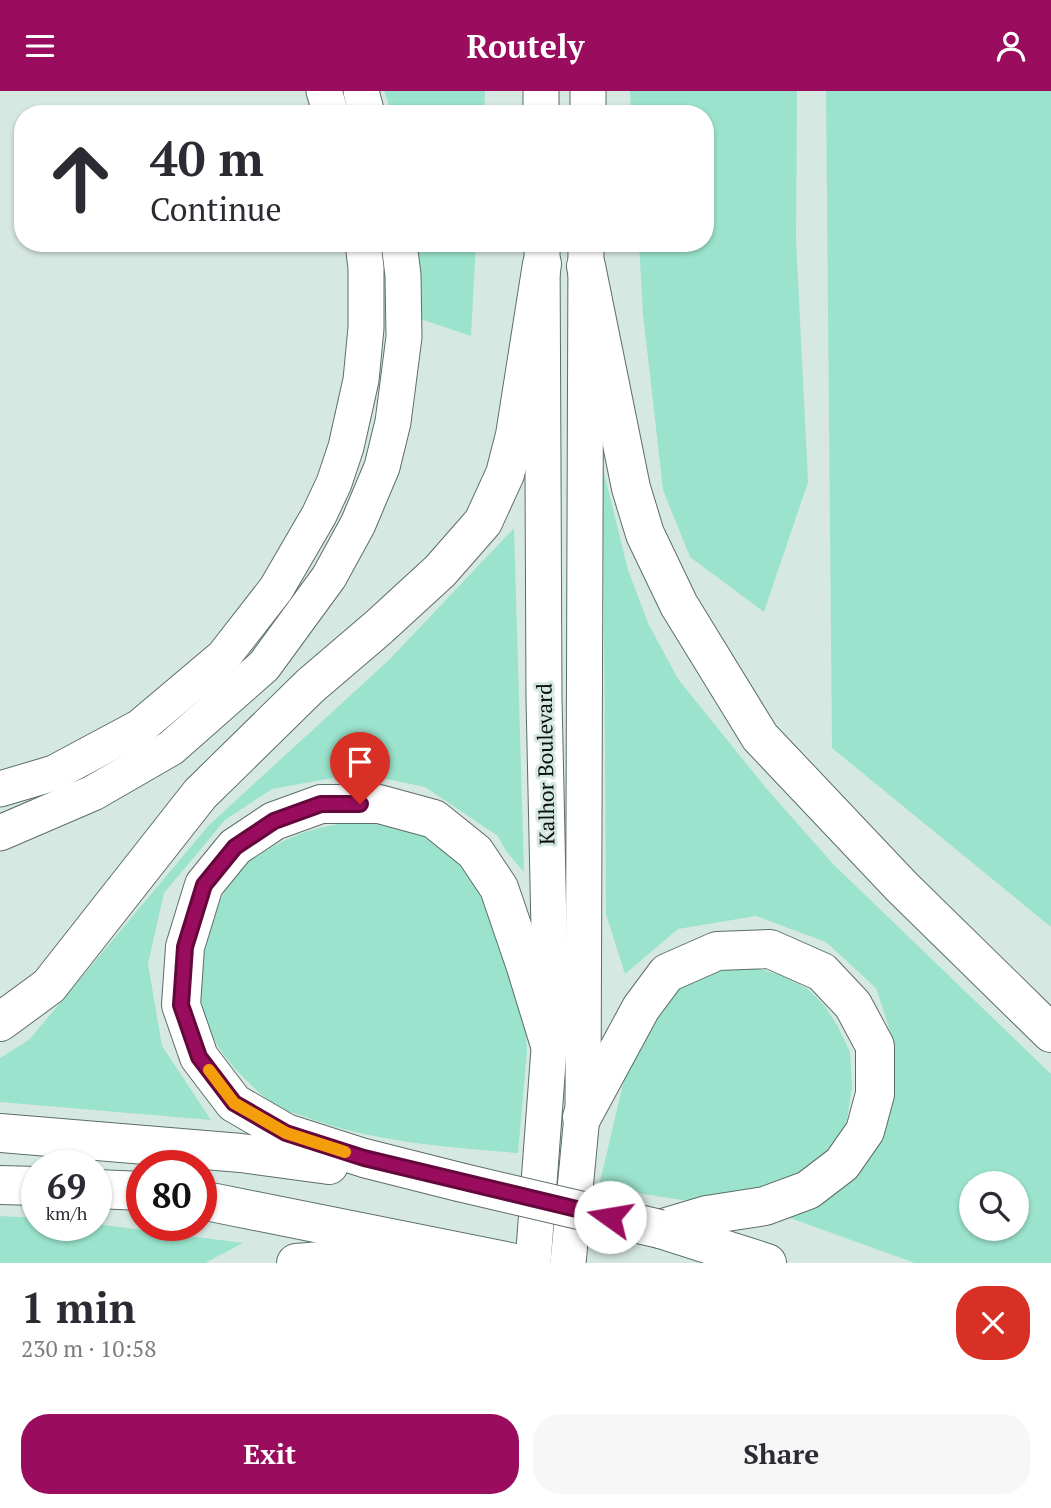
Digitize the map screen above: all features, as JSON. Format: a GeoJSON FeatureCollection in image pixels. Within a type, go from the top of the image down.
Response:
{"type":"FeatureCollection","features":[{"type":"Feature","properties":{"kind":"highway"},"geometry":{"type":"LineString","coordinates":[[0,1023],[49,986],[200,794],[310,685],[440,571],[483,522],[505,474],[515,435],[542,254]]}},
{"type":"Feature","properties":{"kind":"highway"},"geometry":{"type":"LineString","coordinates":[[586,255],[631,488],[645,534],[679,605],[760,737],[902,887],[1051,1033]]}},
{"type":"Feature","properties":{"kind":"highway"},"geometry":{"type":"LineString","coordinates":[[549,1042],[499,888],[475,852],[434,819],[379,804],[321,804],[274,821],[235,847],[204,885],[185,947],[181,1005],[199,1057],[234,1103],[286,1133],[364,1158],[660,1229],[767,1263]]}},
{"type":"Feature","properties":{"kind":"highway"},"geometry":{"type":"LineString","coordinates":[[582,1117],[641,1008],[667,973],[717,951],[770,949],[822,972],[853,1005],[875,1046],[875,1094],[865,1131],[842,1164],[808,1190],[765,1206],[707,1215],[660,1229]]}},
{"type":"Feature","properties":{"kind":"highway"},"geometry":{"type":"LineString","coordinates":[[0,1133],[241,1153],[459,1182]]}},
{"type":"Feature","properties":{"kind":"highway"},"geometry":{"type":"LineString","coordinates":[[0,1185],[21,1186]]}},
{"type":"Feature","properties":{"kind":"highway"},"geometry":{"type":"LineString","coordinates":[[217,1203],[515,1263]]}},
{"type":"Feature","properties":{"kind":"highway"},"geometry":{"type":"LineString","coordinates":[[296,1263],[458,1251]]}},
{"type":"Feature","properties":{"kind":"main road"},"geometry":{"type":"LineString","coordinates":[[0,789],[54,773],[140,727],[223,657],[276,589],[319,515],[334,484],[346,447],[361,380],[366,328],[364,252]]}},
{"type":"Feature","properties":{"kind":"main road"},"geometry":{"type":"LineString","coordinates":[[0,833],[93,793],[171,748],[264,666],[329,577],[358,524],[382,467],[393,422],[404,337],[400,252]]}},
{"type":"Feature","properties":{"kind":"main road","name":"Kalhor Boulevard"},"geometry":{"type":"LineString","coordinates":[[533,1263],[551,1022],[544,685],[542,254]]}},
{"type":"Feature","properties":{"kind":"main road","name":"Kalhor Boulevard"},"geometry":{"type":"LineString","coordinates":[[568,1263],[582,1117],[586,715],[586,255]]}},
{"type":"Feature","properties":{"kind":"green space"},"geometry":{"type":"Polygon","coordinates":[[[384,91],[485,91],[484,105],[389,105],[384,91]]]}},
{"type":"Feature","properties":{"kind":"green space"},"geometry":{"type":"Polygon","coordinates":[[[630,91],[797,91],[796,238],[808,482],[764,612],[690,557],[663,490],[643,314],[640,252],[714,252],[714,105],[631,105],[630,91]]]}},
{"type":"Feature","properties":{"kind":"green space"},"geometry":{"type":"Polygon","coordinates":[[[826,91],[1051,91],[1051,927],[832,748],[826,91]]]}},
{"type":"Feature","properties":{"kind":"green space"},"geometry":{"type":"Polygon","coordinates":[[[415,252],[476,252],[471,336],[420,319],[415,252]]]}},
{"type":"Feature","properties":{"kind":"green space"},"geometry":{"type":"Polygon","coordinates":[[[603,469],[628,570],[648,623],[678,679],[766,788],[833,864],[1051,1074],[1051,1263],[915,1263],[790,1218],[817,1204],[892,1096],[894,1043],[876,988],[826,942],[756,916],[678,929],[625,974],[606,914],[603,469]]]}},
{"type":"Feature","properties":{"kind":"green space"},"geometry":{"type":"Polygon","coordinates":[[[514,528],[524,872],[506,851],[498,836],[425,787],[360,773],[272,789],[225,820],[164,893],[148,964],[162,1046],[211,1120],[0,1102],[0,1058],[29,1040],[209,825],[389,660],[514,528]]]}},
{"type":"Feature","properties":{"kind":"green space"},"geometry":{"type":"Polygon","coordinates":[[[367,820],[395,822],[440,843],[482,884],[524,994],[527,1051],[518,1153],[382,1138],[329,1125],[281,1108],[259,1093],[227,1059],[207,1024],[202,1006],[201,968],[217,907],[235,875],[263,852],[305,832],[367,820]]]}},
{"type":"Feature","properties":{"kind":"green space"},"geometry":{"type":"Polygon","coordinates":[[[759,969],[780,975],[808,989],[824,1005],[837,1025],[850,1052],[852,1087],[847,1120],[832,1153],[785,1190],[695,1202],[643,1194],[600,1182],[634,1049],[675,989],[718,970],[759,969]]]}},
{"type":"Feature","properties":{"kind":"green space"},"geometry":{"type":"Polygon","coordinates":[[[0,1216],[21,1217],[21,1241],[112,1241],[112,1226],[126,1228],[126,1241],[217,1240],[243,1243],[205,1263],[0,1263],[0,1216]]]}},
{"type":"Feature","properties":{"kind":"slow traffic"},"geometry":{"type":"LineString","coordinates":[[209,1070],[234,1103],[286,1133],[345,1152]]}},
{"type":"Feature","properties":{"kind":"route"},"geometry":{"type":"LineString","coordinates":[[360,804],[321,804],[274,821],[235,847],[204,885],[185,947],[181,1005],[199,1057],[234,1103],[286,1133],[364,1158],[610,1217]]}}]}
